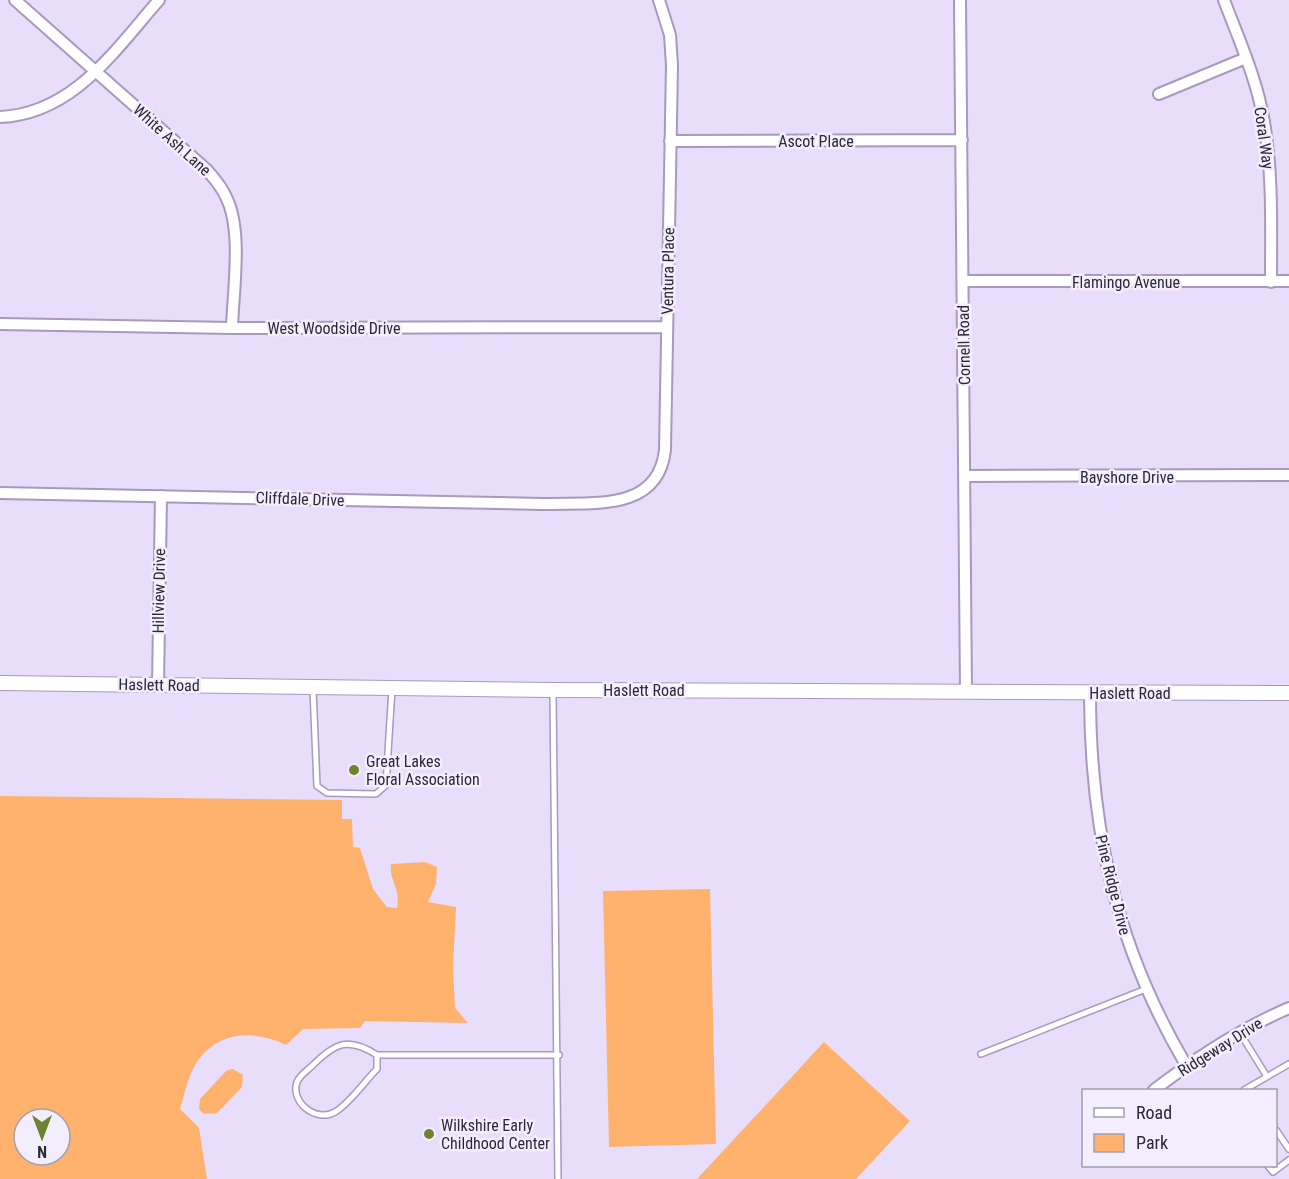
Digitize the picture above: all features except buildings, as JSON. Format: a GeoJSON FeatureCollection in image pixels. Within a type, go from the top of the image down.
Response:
{"type":"FeatureCollection","features":[{"type":"Feature","properties":{"kind":"street","name":"White Ash Lane"},"geometry":{"type":"LineString","coordinates":[[15,0],[207,170],[226,195],[235,232],[232,328]]}},
{"type":"Feature","properties":{"kind":"street"},"geometry":{"type":"LineString","coordinates":[[0,117],[33,111],[60,100],[96,72],[159,0]]}},
{"type":"Feature","properties":{"kind":"street","name":"Ventura Place"},"geometry":{"type":"LineString","coordinates":[[600,501],[639,494],[654,483],[665,450],[671,46],[667,21],[659,0]]}},
{"type":"Feature","properties":{"kind":"street","name":"Cornell Road"},"geometry":{"type":"LineString","coordinates":[[960,0],[966,691]]}},
{"type":"Feature","properties":{"kind":"street","name":"Coral Way"},"geometry":{"type":"LineString","coordinates":[[1224,0],[1246,58],[1264,121],[1269,159],[1271,282]]}},
{"type":"Feature","properties":{"kind":"street"},"geometry":{"type":"LineString","coordinates":[[1159,94],[1246,58]]}},
{"type":"Feature","properties":{"kind":"street","name":"Ascot Place"},"geometry":{"type":"LineString","coordinates":[[670,141],[962,140]]}},
{"type":"Feature","properties":{"kind":"street","name":"Flamingo Avenue"},"geometry":{"type":"LineString","coordinates":[[963,281],[1289,281]]}},
{"type":"Feature","properties":{"kind":"street","name":"West Woodside Drive"},"geometry":{"type":"LineString","coordinates":[[0,324],[232,328],[667,327]]}},
{"type":"Feature","properties":{"kind":"street","name":"Bayshore Drive"},"geometry":{"type":"LineString","coordinates":[[965,476],[1289,475]]}},
{"type":"Feature","properties":{"kind":"street","name":"Cliffdale Drive"},"geometry":{"type":"LineString","coordinates":[[0,493],[543,504],[600,501]]}},
{"type":"Feature","properties":{"kind":"street","name":"Hillview Drive"},"geometry":{"type":"LineString","coordinates":[[158,686],[161,496]]}},
{"type":"Feature","properties":{"kind":"street","name":"Haslett Road"},"geometry":{"type":"LineString","coordinates":[[0,683],[553,690],[1289,693]]}},
{"type":"Feature","properties":{"kind":"street","name":"Pine Ridge Drive"},"geometry":{"type":"LineString","coordinates":[[1090,693],[1091,760],[1100,836],[1115,903],[1146,989],[1186,1065]]}},
{"type":"Feature","properties":{"kind":"street","name":"Ridgeway Drive"},"geometry":{"type":"LineString","coordinates":[[1155,1089],[1186,1065],[1239,1032],[1289,1008]]}},
{"type":"Feature","properties":{"kind":"lane"},"geometry":{"type":"LineString","coordinates":[[313,687],[316,782],[322,792],[331,794],[376,794],[386,784],[392,688]]}},
{"type":"Feature","properties":{"kind":"lane"},"geometry":{"type":"LineString","coordinates":[[553,690],[559,1055],[558,1179]]}},
{"type":"Feature","properties":{"kind":"lane"},"geometry":{"type":"LineString","coordinates":[[981,1054],[1146,989]]}},
{"type":"Feature","properties":{"kind":"lane"},"geometry":{"type":"LineString","coordinates":[[1239,1032],[1266,1075]]}},
{"type":"Feature","properties":{"kind":"lane"},"geometry":{"type":"LineString","coordinates":[[377,1055],[377,1069],[335,1112],[316,1114],[301,1104],[297,1090],[298,1080],[328,1050],[352,1044],[364,1047],[377,1055],[559,1055]]}},
{"type":"Feature","properties":{"kind":"lane"},"geometry":{"type":"LineString","coordinates":[[1247,1089],[1266,1075],[1289,1064]]}},
{"type":"Feature","properties":{"kind":"lane"},"geometry":{"type":"LineString","coordinates":[[1277,1133],[1289,1149]]}},
{"type":"Feature","properties":{"kind":"lane"},"geometry":{"type":"LineString","coordinates":[[1269,1167],[1273,1172],[1289,1160]]}},
{"type":"Feature","properties":{"kind":"green space"},"geometry":{"type":"Polygon","coordinates":[[[0,796],[342,800],[342,819],[352,819],[353,847],[360,848],[373,889],[387,907],[397,908],[398,901],[391,864],[425,862],[437,867],[436,884],[428,902],[456,907],[453,966],[455,1008],[468,1023],[365,1021],[360,1028],[303,1029],[286,1045],[260,1036],[247,1035],[222,1041],[211,1047],[193,1069],[180,1109],[199,1128],[207,1179],[0,1179],[0,796]]]}},
{"type":"Feature","properties":{"kind":"green space"},"geometry":{"type":"Polygon","coordinates":[[[710,889],[716,1144],[609,1147],[603,891],[710,889]]]}},
{"type":"Feature","properties":{"kind":"green space"},"geometry":{"type":"Polygon","coordinates":[[[824,1042],[910,1121],[856,1179],[697,1179],[824,1042]]]}},
{"type":"Feature","properties":{"kind":"green space"},"geometry":{"type":"Polygon","coordinates":[[[233,1069],[243,1075],[242,1087],[217,1113],[204,1114],[199,1109],[200,1099],[227,1070],[233,1069]]]}},
{"type":"Feature","properties":{"kind":"place","name":"Great Lakes Floral Association"},"geometry":{"type":"Point","coordinates":[354,770]}},
{"type":"Feature","properties":{"kind":"place","name":"Wilkshire Early Childhood Center"},"geometry":{"type":"Point","coordinates":[429,1134]}}]}
